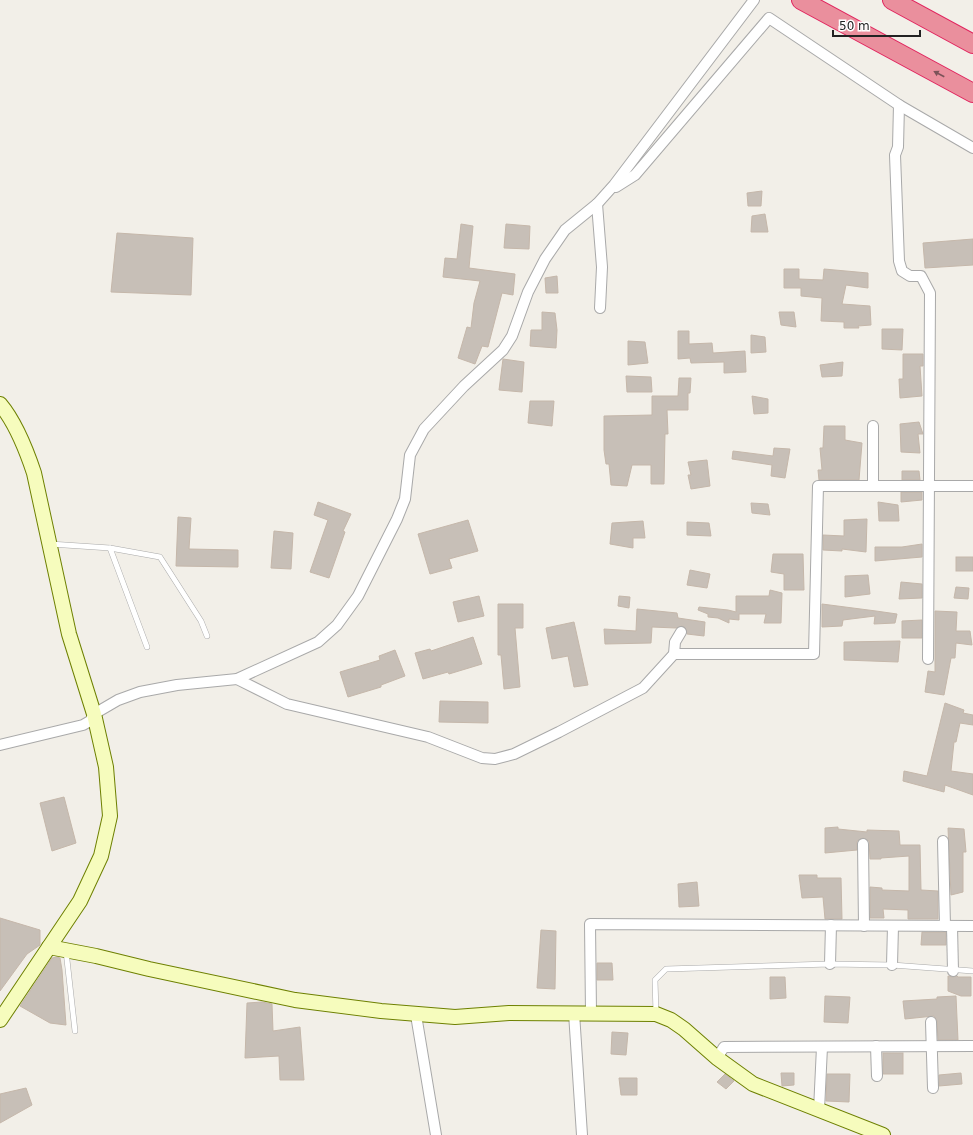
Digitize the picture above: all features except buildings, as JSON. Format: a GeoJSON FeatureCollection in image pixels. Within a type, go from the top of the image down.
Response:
{"type":"FeatureCollection","features":[{"type":"Feature","properties":{"kind":"highway"},"geometry":{"type":"LineString","coordinates":[[801,0],[973,93]]}},
{"type":"Feature","properties":{"kind":"highway"},"geometry":{"type":"LineString","coordinates":[[892,0],[973,44]]}},
{"type":"Feature","properties":{"kind":"street"},"geometry":{"type":"LineString","coordinates":[[0,745],[83,725],[90,721],[94,714],[118,700],[140,692],[177,685],[237,679],[318,642],[337,625],[358,596],[397,519],[405,499],[410,455],[424,429],[464,386],[503,350],[512,336],[528,292],[545,259],[565,230],[597,204],[609,191],[754,0]]}},
{"type":"Feature","properties":{"kind":"street"},"geometry":{"type":"LineString","coordinates":[[609,191],[635,175],[769,18],[899,104],[973,148]]}},
{"type":"Feature","properties":{"kind":"street"},"geometry":{"type":"LineString","coordinates":[[899,104],[898,147],[895,155],[899,261],[902,271],[910,276],[921,276],[930,292],[928,659]]}},
{"type":"Feature","properties":{"kind":"street"},"geometry":{"type":"LineString","coordinates":[[597,204],[602,267],[600,308]]}},
{"type":"Feature","properties":{"kind":"street"},"geometry":{"type":"LineString","coordinates":[[0,404],[9,416],[27,454],[34,473],[69,634],[94,714],[106,766],[110,816],[102,856],[80,901],[0,1020]]}},
{"type":"Feature","properties":{"kind":"street"},"geometry":{"type":"LineString","coordinates":[[873,426],[873,485]]}},
{"type":"Feature","properties":{"kind":"street"},"geometry":{"type":"LineString","coordinates":[[674,654],[814,654],[818,486],[973,486]]}},
{"type":"Feature","properties":{"kind":"street"},"geometry":{"type":"LineString","coordinates":[[237,679],[287,704],[428,736],[482,758],[495,759],[514,754],[643,688],[674,654],[675,642],[681,632]]}},
{"type":"Feature","properties":{"kind":"street"},"geometry":{"type":"LineString","coordinates":[[944,841],[953,971]]}},
{"type":"Feature","properties":{"kind":"street"},"geometry":{"type":"LineString","coordinates":[[863,844],[864,926]]}},
{"type":"Feature","properties":{"kind":"street"},"geometry":{"type":"LineString","coordinates":[[591,1013],[590,924],[973,926]]}},
{"type":"Feature","properties":{"kind":"street"},"geometry":{"type":"LineString","coordinates":[[830,964],[831,925]]}},
{"type":"Feature","properties":{"kind":"street"},"geometry":{"type":"LineString","coordinates":[[892,926],[892,965]]}},
{"type":"Feature","properties":{"kind":"street"},"geometry":{"type":"LineString","coordinates":[[49,947],[295,1000],[416,1014],[456,1017],[509,1013],[656,1014],[672,1020],[684,1028],[717,1058],[753,1084],[883,1135]]}},
{"type":"Feature","properties":{"kind":"street"},"geometry":{"type":"LineString","coordinates":[[574,1013],[582,1135]]}},
{"type":"Feature","properties":{"kind":"street"},"geometry":{"type":"LineString","coordinates":[[416,1014],[436,1135]]}},
{"type":"Feature","properties":{"kind":"street"},"geometry":{"type":"LineString","coordinates":[[930,1022],[933,1088]]}},
{"type":"Feature","properties":{"kind":"street"},"geometry":{"type":"LineString","coordinates":[[876,1046],[877,1076]]}},
{"type":"Feature","properties":{"kind":"street"},"geometry":{"type":"LineString","coordinates":[[717,1058],[724,1047],[973,1046]]}},
{"type":"Feature","properties":{"kind":"street"},"geometry":{"type":"LineString","coordinates":[[819,1110],[822,1047]]}},
{"type":"Feature","properties":{"kind":"lane"},"geometry":{"type":"LineString","coordinates":[[49,544],[110,548],[160,557],[201,621],[207,636]]}},
{"type":"Feature","properties":{"kind":"lane"},"geometry":{"type":"LineString","coordinates":[[110,548],[147,648]]}},
{"type":"Feature","properties":{"kind":"lane"},"geometry":{"type":"LineString","coordinates":[[65,950],[75,1031]]}},
{"type":"Feature","properties":{"kind":"lane"},"geometry":{"type":"LineString","coordinates":[[656,1014],[655,980],[666,969],[830,964],[892,965],[953,971],[973,971]]}}]}
